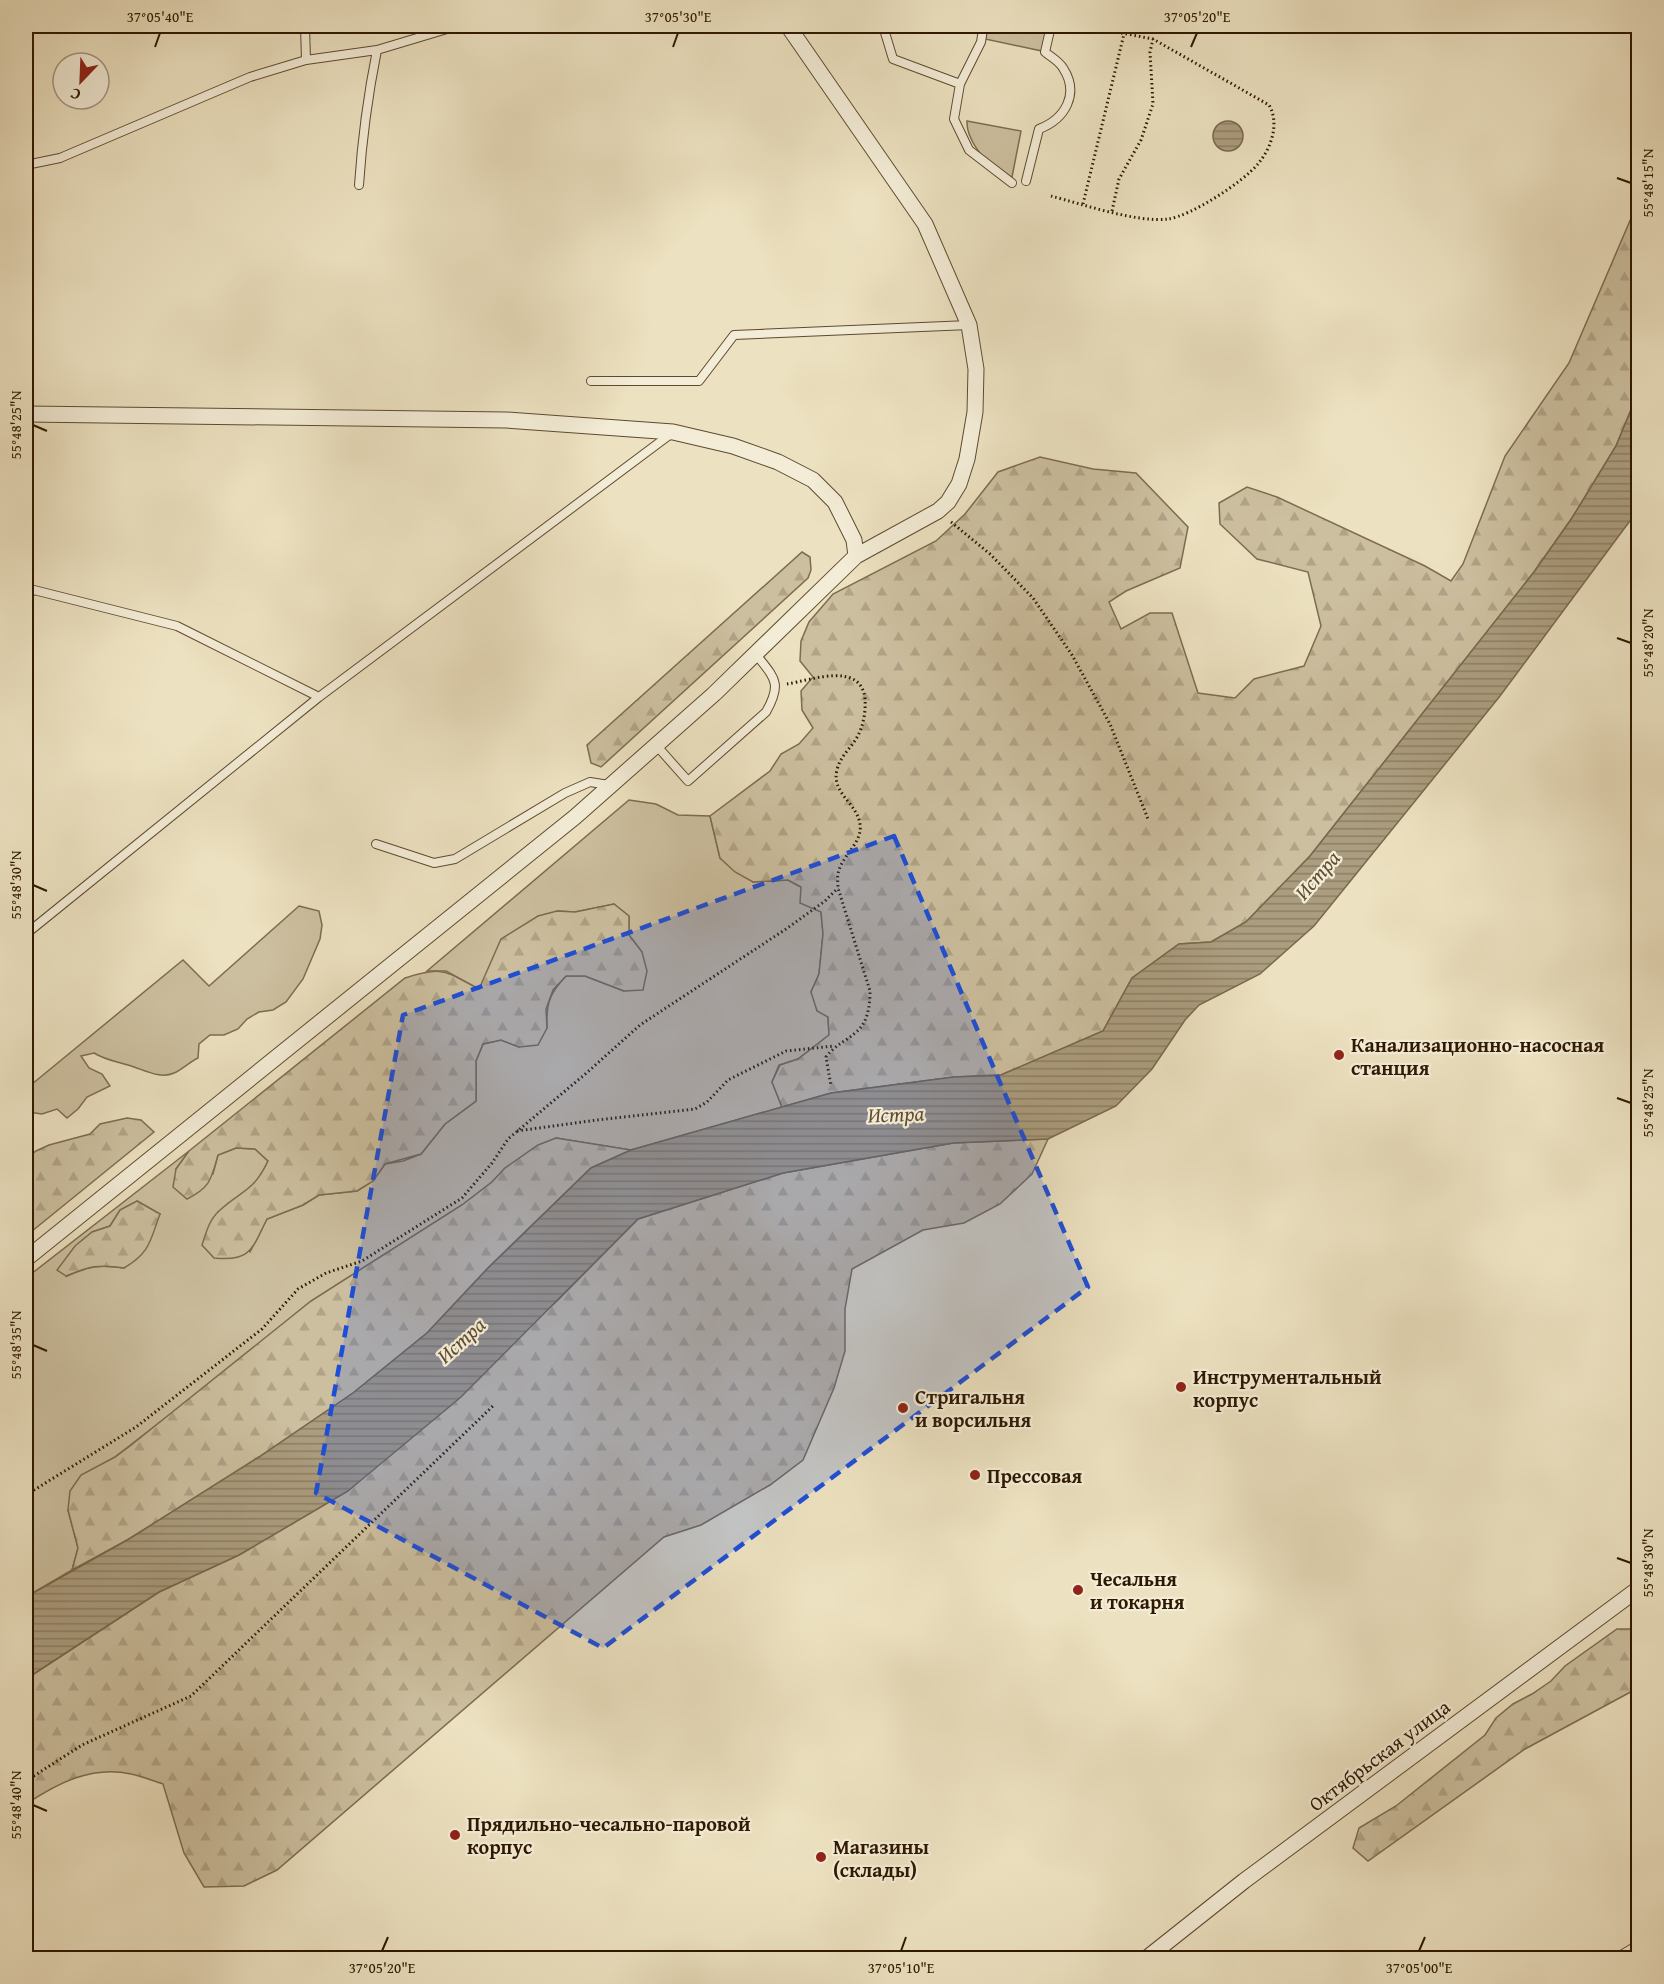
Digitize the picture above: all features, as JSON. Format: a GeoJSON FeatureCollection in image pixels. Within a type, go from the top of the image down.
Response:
{"type":"FeatureCollection","features":[{"type":"Feature","properties":{"kind":"street"},"geometry":{"type":"LineString","coordinates":[[26,1259],[575,817],[714,694],[856,556],[938,511],[948,502],[959,484],[967,459],[975,412],[976,369],[969,324],[926,224],[788,26]]}},
{"type":"Feature","properties":{"kind":"street"},"geometry":{"type":"LineString","coordinates":[[26,414],[506,420],[673,432],[733,446],[778,462],[813,480],[835,502],[843,516],[854,540],[856,556]]}},
{"type":"Feature","properties":{"kind":"street","name":"Октябрьская улица"},"geometry":{"type":"LineString","coordinates":[[1147,1959],[1244,1881],[1638,1588]]}},
{"type":"Feature","properties":{"kind":"street"},"geometry":{"type":"LineString","coordinates":[[1623,1959],[1638,1949]]}},
{"type":"Feature","properties":{"kind":"lane"},"geometry":{"type":"LineString","coordinates":[[305,26],[306,60]]}},
{"type":"Feature","properties":{"kind":"lane"},"geometry":{"type":"LineString","coordinates":[[26,165],[60,158],[250,77],[306,60],[377,51],[457,26]]}},
{"type":"Feature","properties":{"kind":"lane"},"geometry":{"type":"LineString","coordinates":[[884,26],[893,59],[960,84]]}},
{"type":"Feature","properties":{"kind":"lane"},"geometry":{"type":"LineString","coordinates":[[986,26],[983,29],[981,42],[960,84],[954,119],[969,150],[1012,183]]}},
{"type":"Feature","properties":{"kind":"lane"},"geometry":{"type":"LineString","coordinates":[[1026,181],[1039,129],[1052,124],[1062,116],[1071,91],[1063,67],[1045,52],[1051,26]]}},
{"type":"Feature","properties":{"kind":"lane"},"geometry":{"type":"LineString","coordinates":[[359,185],[362,142],[377,51]]}},
{"type":"Feature","properties":{"kind":"lane"},"geometry":{"type":"LineString","coordinates":[[591,381],[699,381],[734,335],[969,324]]}},
{"type":"Feature","properties":{"kind":"lane"},"geometry":{"type":"LineString","coordinates":[[26,934],[319,697],[673,432]]}},
{"type":"Feature","properties":{"kind":"lane"},"geometry":{"type":"LineString","coordinates":[[26,596],[34,590],[177,626],[319,697]]}},
{"type":"Feature","properties":{"kind":"lane"},"geometry":{"type":"LineString","coordinates":[[656,745],[688,781],[766,712],[776,686],[772,675],[755,654]]}},
{"type":"Feature","properties":{"kind":"lane"},"geometry":{"type":"LineString","coordinates":[[376,844],[435,863],[455,859],[565,793],[590,782],[610,786]]}},
{"type":"Feature","properties":{"kind":"path"},"geometry":{"type":"LineString","coordinates":[[1051,196],[1145,219],[1169,219],[1193,211],[1222,193],[1257,165],[1269,147],[1273,132],[1275,116],[1269,105],[1153,39],[1085,26]]}},
{"type":"Feature","properties":{"kind":"path"},"geometry":{"type":"LineString","coordinates":[[1083,205],[1124,34]]}},
{"type":"Feature","properties":{"kind":"path"},"geometry":{"type":"LineString","coordinates":[[1112,211],[1119,179],[1141,140],[1153,104],[1150,52],[1153,39]]}},
{"type":"Feature","properties":{"kind":"path"},"geometry":{"type":"LineString","coordinates":[[938,511],[990,554],[1034,598],[1072,655],[1110,724],[1148,819]]}},
{"type":"Feature","properties":{"kind":"path"},"geometry":{"type":"LineString","coordinates":[[776,686],[841,675],[854,679],[864,690],[866,705],[864,718],[857,738],[839,760],[836,774],[838,787],[855,810],[860,824],[858,838],[837,874],[838,888],[870,991],[870,1005],[858,1031],[834,1046],[826,1058],[831,1086]]}},
{"type":"Feature","properties":{"kind":"path"},"geometry":{"type":"LineString","coordinates":[[26,1495],[136,1427],[262,1329],[298,1289],[326,1273],[362,1261],[462,1198],[492,1163],[508,1139],[640,1025],[786,929],[825,901],[838,888]]}},
{"type":"Feature","properties":{"kind":"path"},"geometry":{"type":"LineString","coordinates":[[517,1131],[695,1109],[707,1102],[728,1080],[786,1051],[834,1046]]}},
{"type":"Feature","properties":{"kind":"path"},"geometry":{"type":"LineString","coordinates":[[26,1782],[82,1745],[191,1696],[494,1405]]}},
{"type":"Feature","properties":{"kind":"highlighted area"},"geometry":{"type":"Polygon","coordinates":[[[894,836],[1088,1287],[603,1648],[316,1493],[403,1015],[894,836]]]}},
{"type":"Feature","properties":{"kind":"green space"},"geometry":{"type":"Polygon","coordinates":[[[991,26],[1049,26],[1042,51],[985,39],[986,30],[991,26]]]}},
{"type":"Feature","properties":{"kind":"green space"},"geometry":{"type":"Polygon","coordinates":[[[967,121],[1021,131],[1012,177],[1000,173],[982,156],[969,135],[967,121]]]}},
{"type":"Feature","properties":{"kind":"green space"},"geometry":{"type":"Polygon","coordinates":[[[1638,202],[1638,393],[1616,446],[1572,518],[1534,572],[1310,856],[1246,922],[1211,942],[1179,944],[1132,978],[1103,1031],[1001,1075],[954,1077],[831,1093],[782,1107],[772,1082],[780,1065],[798,1059],[829,1035],[828,1017],[817,1011],[811,992],[819,974],[823,934],[821,912],[800,903],[801,887],[788,880],[753,882],[735,872],[720,858],[710,816],[770,771],[781,754],[799,744],[813,728],[802,710],[801,691],[813,677],[800,661],[801,641],[809,622],[833,594],[936,541],[965,514],[998,472],[1040,457],[1093,469],[1136,473],[1188,527],[1180,568],[1126,591],[1109,602],[1121,629],[1150,613],[1172,613],[1198,693],[1235,698],[1254,679],[1304,666],[1321,626],[1308,572],[1257,559],[1220,524],[1219,503],[1247,487],[1277,497],[1425,566],[1451,581],[1463,564],[1505,456],[1569,363],[1638,202]]]}},
{"type":"Feature","properties":{"kind":"green space"},"geometry":{"type":"Polygon","coordinates":[[[802,552],[810,557],[811,570],[808,578],[601,767],[591,763],[587,745],[802,552]]]}},
{"type":"Feature","properties":{"kind":"green space"},"geometry":{"type":"Polygon","coordinates":[[[629,800],[656,804],[678,815],[710,816],[720,858],[753,882],[788,880],[801,887],[821,912],[823,934],[819,974],[811,992],[828,1017],[829,1035],[798,1059],[779,1065],[772,1082],[782,1107],[631,1150],[556,1138],[505,1168],[492,1182],[462,1205],[311,1301],[115,1457],[68,1510],[78,1548],[72,1570],[26,1597],[26,1278],[189,1151],[176,1169],[213,1174],[218,1155],[236,1148],[255,1149],[268,1161],[253,1185],[218,1212],[250,1252],[267,1219],[303,1205],[319,1195],[357,1191],[373,1181],[385,1164],[403,1161],[421,1154],[445,1124],[476,1101],[476,1061],[483,1044],[501,1040],[519,1047],[547,1028],[550,1000],[566,976],[585,976],[624,991],[642,952],[629,935],[629,916],[614,904],[575,912],[557,911],[479,989],[446,971],[427,971],[629,800]],[[137,1201],[120,1210],[110,1226],[92,1232],[67,1276],[95,1267],[124,1268],[160,1214],[137,1201]]]}},
{"type":"Feature","properties":{"kind":"green space"},"geometry":{"type":"Polygon","coordinates":[[[614,904],[629,916],[629,935],[642,952],[647,971],[643,990],[624,991],[585,976],[566,976],[553,990],[546,1009],[547,1028],[538,1045],[519,1047],[501,1040],[483,1044],[476,1061],[476,1101],[445,1124],[421,1154],[385,1164],[373,1181],[357,1191],[319,1195],[303,1205],[267,1219],[254,1245],[244,1255],[227,1259],[214,1258],[202,1245],[213,1218],[252,1185],[268,1161],[255,1149],[236,1148],[218,1155],[209,1182],[187,1199],[173,1187],[176,1169],[189,1151],[405,978],[429,972],[444,972],[479,989],[501,939],[538,916],[557,911],[575,912],[614,904]]]}},
{"type":"Feature","properties":{"kind":"green space"},"geometry":{"type":"Polygon","coordinates":[[[299,906],[319,911],[322,925],[320,939],[303,979],[286,1002],[273,1010],[259,1012],[247,1019],[238,1029],[224,1035],[210,1035],[199,1044],[198,1058],[169,1075],[154,1074],[94,1053],[81,1056],[89,1068],[102,1074],[110,1086],[87,1097],[67,1118],[57,1109],[42,1114],[28,1112],[26,1089],[183,960],[209,986],[299,906]]]}},
{"type":"Feature","properties":{"kind":"green space"},"geometry":{"type":"Polygon","coordinates":[[[127,1118],[141,1120],[154,1132],[26,1236],[26,1159],[49,1145],[90,1134],[100,1124],[127,1118]]]}},
{"type":"Feature","properties":{"kind":"green space"},"geometry":{"type":"Polygon","coordinates":[[[556,1138],[631,1150],[591,1168],[488,1268],[427,1333],[353,1393],[259,1457],[129,1539],[72,1570],[78,1548],[68,1510],[70,1491],[81,1475],[115,1457],[130,1446],[311,1301],[462,1205],[492,1182],[505,1168],[538,1145],[556,1138]]]}},
{"type":"Feature","properties":{"kind":"green space"},"geometry":{"type":"Polygon","coordinates":[[[1048,1139],[1032,1174],[1000,1204],[964,1223],[923,1230],[852,1269],[845,1309],[845,1351],[834,1388],[803,1460],[770,1485],[701,1525],[664,1537],[277,1870],[244,1886],[204,1887],[184,1853],[163,1784],[135,1775],[117,1772],[89,1774],[50,1789],[26,1804],[26,1679],[159,1592],[239,1555],[348,1491],[558,1300],[638,1219],[783,1173],[953,1143],[1048,1139]]]}},
{"type":"Feature","properties":{"kind":"green space"},"geometry":{"type":"Polygon","coordinates":[[[137,1201],[160,1214],[148,1246],[139,1257],[124,1268],[95,1267],[66,1276],[57,1270],[75,1246],[92,1232],[110,1226],[120,1210],[137,1201]]]}},
{"type":"Feature","properties":{"kind":"green space"},"geometry":{"type":"Polygon","coordinates":[[[1617,1629],[1637,1629],[1638,1631],[1638,1688],[1525,1749],[1368,1861],[1353,1848],[1359,1828],[1396,1806],[1485,1735],[1496,1718],[1513,1704],[1551,1681],[1565,1666],[1617,1629]]]}},
{"type":"Feature","properties":{"kind":"water"},"geometry":{"type":"Polygon","coordinates":[[[1228,121],[1239,125],[1243,136],[1239,147],[1228,151],[1217,147],[1213,136],[1217,125],[1228,121]]]}},
{"type":"Feature","properties":{"kind":"water","name":"Истра"},"geometry":{"type":"Polygon","coordinates":[[[1638,393],[1638,510],[1500,696],[1314,926],[1260,974],[1199,1005],[1185,1020],[1152,1069],[1116,1106],[1048,1139],[953,1143],[783,1173],[638,1219],[461,1397],[348,1491],[239,1555],[159,1592],[26,1679],[26,1597],[129,1539],[259,1457],[353,1393],[427,1333],[488,1268],[591,1168],[631,1150],[831,1093],[954,1077],[1001,1075],[1103,1031],[1132,978],[1179,944],[1211,942],[1246,922],[1310,856],[1534,572],[1572,518],[1616,446],[1638,393]]]}},
{"type":"Feature","properties":{"kind":"place","name":"Канализационно-насосная станция"},"geometry":{"type":"Point","coordinates":[1339,1055]}},
{"type":"Feature","properties":{"kind":"place","name":"Инструментальный корпус"},"geometry":{"type":"Point","coordinates":[1181,1387]}},
{"type":"Feature","properties":{"kind":"place","name":"Стригальня и ворсильня"},"geometry":{"type":"Point","coordinates":[903,1408]}},
{"type":"Feature","properties":{"kind":"place","name":"Прессовая"},"geometry":{"type":"Point","coordinates":[975,1475]}},
{"type":"Feature","properties":{"kind":"place","name":"Чесальня и токарня"},"geometry":{"type":"Point","coordinates":[1078,1590]}},
{"type":"Feature","properties":{"kind":"place","name":"Прядильно-чесально-паровой корпус"},"geometry":{"type":"Point","coordinates":[455,1835]}},
{"type":"Feature","properties":{"kind":"place","name":"Магазины (склады)"},"geometry":{"type":"Point","coordinates":[821,1857]}}]}
